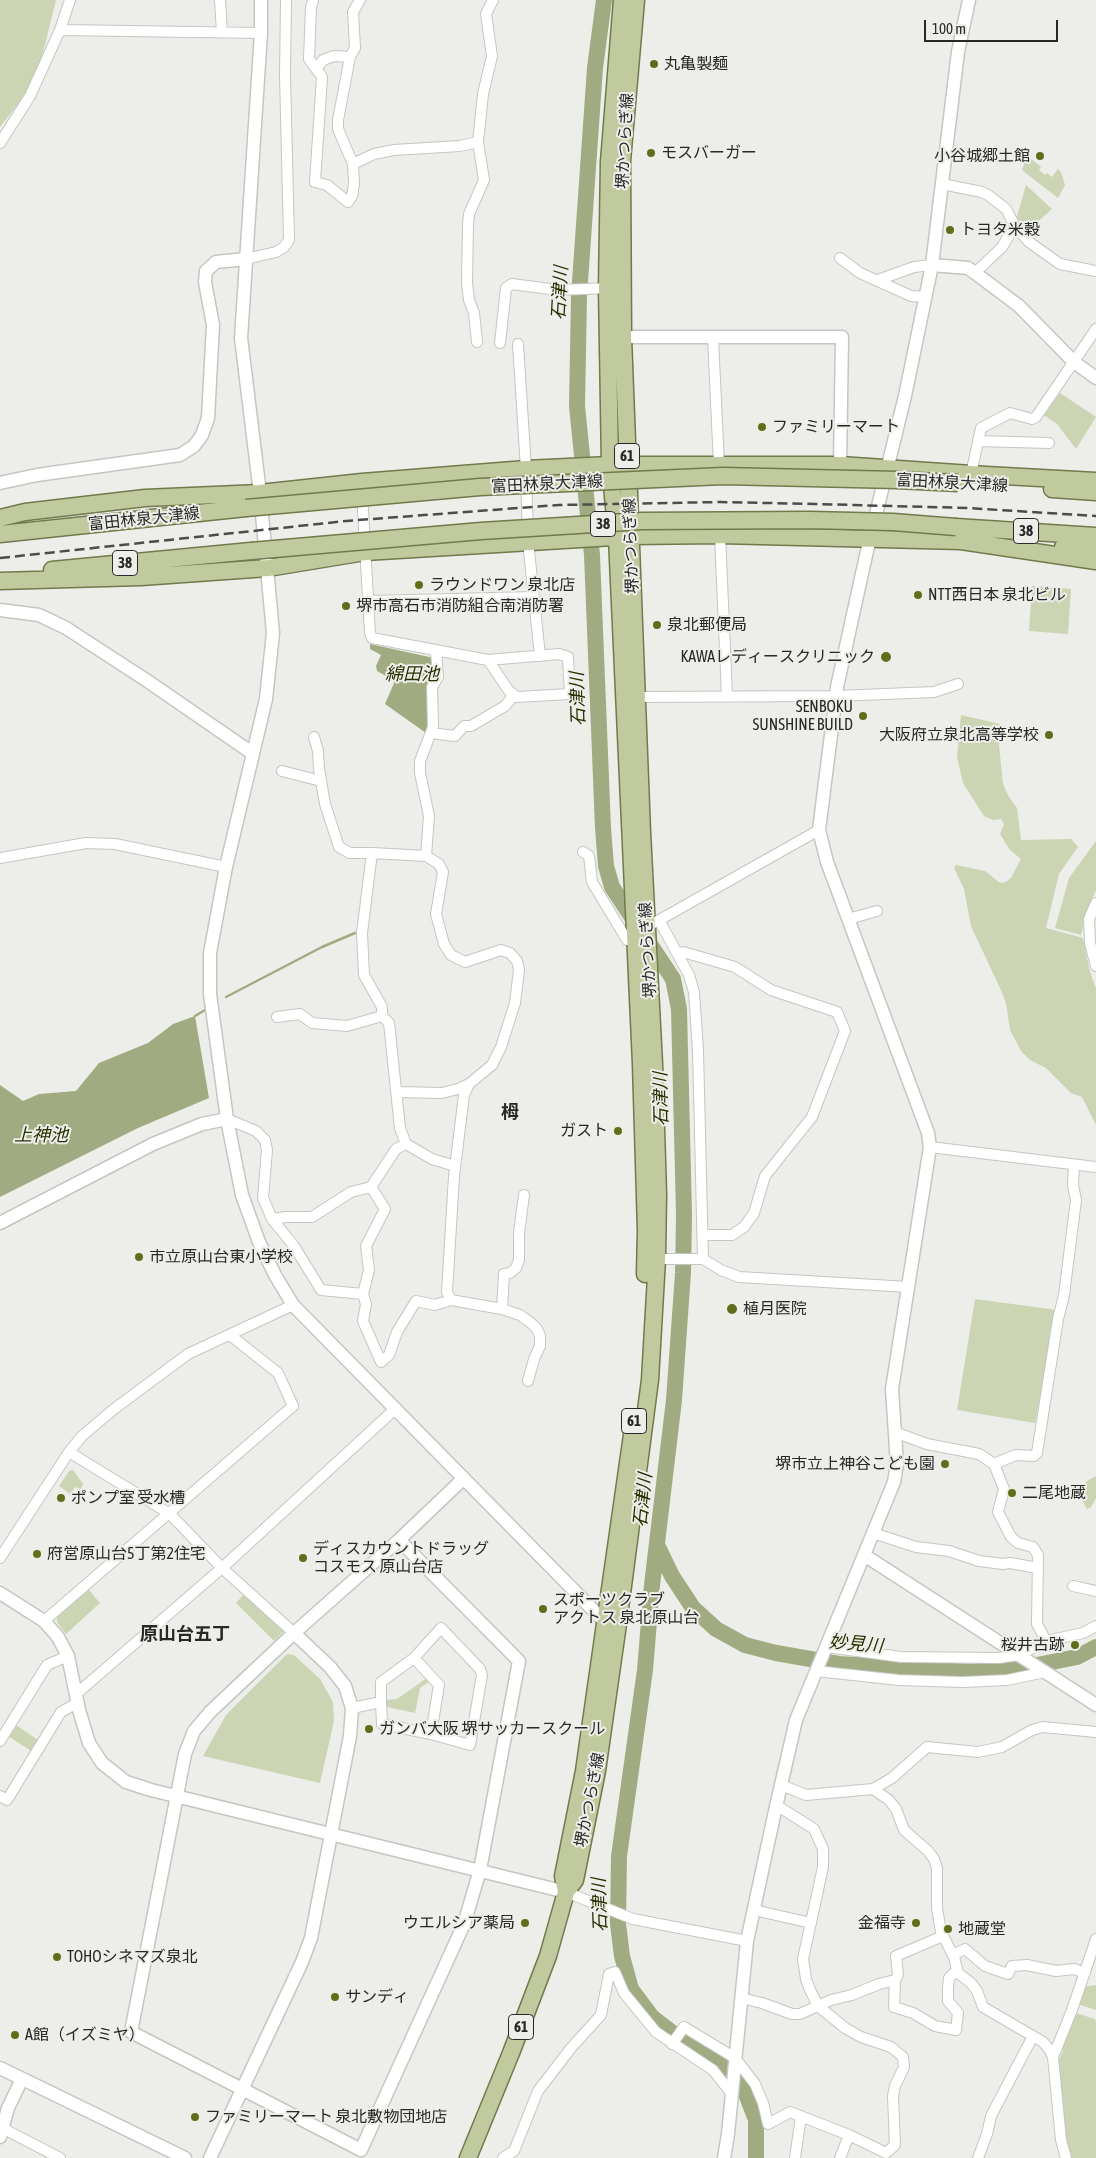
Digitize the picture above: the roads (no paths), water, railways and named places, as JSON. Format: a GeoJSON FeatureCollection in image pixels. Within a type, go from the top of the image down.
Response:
{"type":"FeatureCollection","features":[{"type":"Feature","properties":{"kind":"main road","name":"堺かつらぎ線"},"geometry":{"type":"LineString","coordinates":[[622,0],[609,162],[606,465],[618,537],[638,697],[643,929],[645,1165],[657,1259]]}},
{"type":"Feature","properties":{"kind":"main road","name":"堺かつらぎ線"},"geometry":{"type":"LineString","coordinates":[[468,2158],[512,2053],[544,1965],[566,1892],[562,1876],[612,1623],[639,1381],[657,1259],[658,1194],[654,1064],[648,960],[643,929],[633,894],[618,537],[628,466],[623,337],[608,288],[622,161],[636,0]]}},
{"type":"Feature","properties":{"kind":"main road"},"geometry":{"type":"LineString","coordinates":[[0,518],[25,512],[145,498],[260,493],[362,482],[526,469],[606,465],[840,465],[972,478],[1096,480]]}},
{"type":"Feature","properties":{"kind":"main road"},"geometry":{"type":"LineString","coordinates":[[972,478],[1096,471]]}},
{"type":"Feature","properties":{"kind":"main road","name":"富田林泉大津線"},"geometry":{"type":"LineString","coordinates":[[0,534],[246,508],[480,487],[723,476],[898,480],[972,478],[1096,492]]}},
{"type":"Feature","properties":{"kind":"main road","name":"38"},"geometry":{"type":"LineString","coordinates":[[0,576],[251,551],[481,531],[642,521],[810,520],[894,522],[958,534],[1096,536]]}},
{"type":"Feature","properties":{"kind":"main road"},"geometry":{"type":"LineString","coordinates":[[958,534],[1096,561]]}},
{"type":"Feature","properties":{"kind":"main road"},"geometry":{"type":"LineString","coordinates":[[0,581],[141,577],[268,568],[365,552],[618,537],[720,535],[870,538],[958,534],[1096,549]]}},
{"type":"Feature","properties":{"kind":"street"},"geometry":{"type":"LineString","coordinates":[[0,143],[30,96],[60,30],[70,0]]}},
{"type":"Feature","properties":{"kind":"street"},"geometry":{"type":"LineString","coordinates":[[220,0],[222,32]]}},
{"type":"Feature","properties":{"kind":"street"},"geometry":{"type":"LineString","coordinates":[[261,0],[261,33],[241,338],[260,493],[273,633],[266,699],[226,867],[210,960],[210,994],[227,1119],[242,1195],[252,1226],[275,1276],[293,1305],[463,1479],[612,1623]]}},
{"type":"Feature","properties":{"kind":"street"},"geometry":{"type":"LineString","coordinates":[[0,483],[37,475],[180,454],[194,446],[202,435],[208,418],[213,325],[206,271],[216,262],[246,259],[276,252],[284,247],[289,240],[285,75],[286,0]]}},
{"type":"Feature","properties":{"kind":"street"},"geometry":{"type":"LineString","coordinates":[[313,0],[309,59],[322,77],[315,182],[327,184],[348,202],[352,196],[354,184],[353,164],[338,129],[350,57],[354,48],[353,12],[360,0]]}},
{"type":"Feature","properties":{"kind":"street"},"geometry":{"type":"LineString","coordinates":[[477,342],[474,313],[469,300],[467,284],[469,214],[484,180],[478,142],[482,94],[492,56],[486,14],[493,0]]}},
{"type":"Feature","properties":{"kind":"street"},"geometry":{"type":"LineString","coordinates":[[724,2158],[748,1941],[776,1805],[800,1708],[894,1482],[898,1464],[892,1389],[930,1147],[928,1132],[827,862],[818,830],[836,696],[932,266],[958,52],[969,0]]}},
{"type":"Feature","properties":{"kind":"street"},"geometry":{"type":"LineString","coordinates":[[60,30],[261,33]]}},
{"type":"Feature","properties":{"kind":"street"},"geometry":{"type":"LineString","coordinates":[[317,68],[323,60],[334,56],[350,57]]}},
{"type":"Feature","properties":{"kind":"street"},"geometry":{"type":"LineString","coordinates":[[353,164],[374,154],[394,150],[438,148],[478,142]]}},
{"type":"Feature","properties":{"kind":"street"},"geometry":{"type":"LineString","coordinates":[[942,184],[982,192],[988,195],[1006,209],[1015,226],[1029,242],[1060,264],[1096,271]]}},
{"type":"Feature","properties":{"kind":"street"},"geometry":{"type":"LineString","coordinates":[[975,273],[1002,247],[1015,226]]}},
{"type":"Feature","properties":{"kind":"street"},"geometry":{"type":"LineString","coordinates":[[840,258],[860,273],[911,296],[926,297]]}},
{"type":"Feature","properties":{"kind":"street"},"geometry":{"type":"LineString","coordinates":[[878,280],[914,267],[968,268],[1019,306],[1074,362],[1096,378]]}},
{"type":"Feature","properties":{"kind":"street"},"geometry":{"type":"LineString","coordinates":[[500,343],[506,288],[512,284],[519,283],[563,289],[608,288]]}},
{"type":"Feature","properties":{"kind":"street"},"geometry":{"type":"LineString","coordinates":[[972,478],[981,428],[1010,413],[1032,419],[1036,417],[1096,328]]}},
{"type":"Feature","properties":{"kind":"street"},"geometry":{"type":"LineString","coordinates":[[623,337],[842,337],[840,465]]}},
{"type":"Feature","properties":{"kind":"street"},"geometry":{"type":"LineString","coordinates":[[713,338],[719,465]]}},
{"type":"Feature","properties":{"kind":"street"},"geometry":{"type":"LineString","coordinates":[[518,344],[526,469],[528,541],[540,656]]}},
{"type":"Feature","properties":{"kind":"street"},"geometry":{"type":"LineString","coordinates":[[978,441],[1044,441]]}},
{"type":"Feature","properties":{"kind":"street"},"geometry":{"type":"LineString","coordinates":[[362,482],[370,634],[372,638],[488,660],[560,654],[568,657],[570,694],[517,697],[508,691],[488,660]]}},
{"type":"Feature","properties":{"kind":"street"},"geometry":{"type":"LineString","coordinates":[[720,535],[727,696]]}},
{"type":"Feature","properties":{"kind":"street"},"geometry":{"type":"LineString","coordinates":[[368,601],[534,598]]}},
{"type":"Feature","properties":{"kind":"street"},"geometry":{"type":"LineString","coordinates":[[0,610],[38,615],[66,628],[252,753]]}},
{"type":"Feature","properties":{"kind":"street"},"geometry":{"type":"LineString","coordinates":[[426,856],[430,816],[420,773],[420,761],[433,727],[432,687],[438,677],[436,651]]}},
{"type":"Feature","properties":{"kind":"street"},"geometry":{"type":"LineString","coordinates":[[638,697],[836,696],[934,692],[958,684]]}},
{"type":"Feature","properties":{"kind":"street"},"geometry":{"type":"LineString","coordinates":[[431,733],[455,736],[464,726],[471,726],[505,706],[514,695]]}},
{"type":"Feature","properties":{"kind":"street"},"geometry":{"type":"LineString","coordinates":[[314,737],[318,751],[325,804],[339,847],[350,853],[372,852],[426,856],[439,864],[443,872],[436,914],[444,944],[451,955],[466,962],[501,950],[510,953],[516,961],[519,970],[515,1002],[501,1047],[492,1065],[469,1084],[458,1089],[442,1092],[397,1092]]}},
{"type":"Feature","properties":{"kind":"street"},"geometry":{"type":"LineString","coordinates":[[282,771],[321,781]]}},
{"type":"Feature","properties":{"kind":"street"},"geometry":{"type":"LineString","coordinates":[[643,929],[818,830]]}},
{"type":"Feature","properties":{"kind":"street"},"geometry":{"type":"LineString","coordinates":[[0,858],[86,843],[116,844],[226,867]]}},
{"type":"Feature","properties":{"kind":"street"},"geometry":{"type":"LineString","coordinates":[[372,852],[362,941],[364,975],[382,1007],[382,1016],[389,1023],[400,1128],[406,1144],[432,1159],[455,1166]]}},
{"type":"Feature","properties":{"kind":"street"},"geometry":{"type":"LineString","coordinates":[[583,852],[589,856],[592,882],[643,929],[678,954],[689,975],[694,992],[698,1050],[703,1234],[700,1259]]}},
{"type":"Feature","properties":{"kind":"street"},"geometry":{"type":"LineString","coordinates":[[1096,903],[1089,919],[1090,943],[1096,966]]}},
{"type":"Feature","properties":{"kind":"street"},"geometry":{"type":"LineString","coordinates":[[848,919],[877,911]]}},
{"type":"Feature","properties":{"kind":"street"},"geometry":{"type":"LineString","coordinates":[[678,954],[684,952],[735,967],[771,990],[837,1012],[845,1031],[812,1117],[765,1176],[754,1212],[744,1227],[732,1235],[703,1234]]}},
{"type":"Feature","properties":{"kind":"street"},"geometry":{"type":"LineString","coordinates":[[277,1018],[300,1014],[312,1023],[346,1026],[382,1016]]}},
{"type":"Feature","properties":{"kind":"street"},"geometry":{"type":"LineString","coordinates":[[451,1300],[447,1292],[455,1166],[463,1104],[469,1084]]}},
{"type":"Feature","properties":{"kind":"street"},"geometry":{"type":"LineString","coordinates":[[0,1223],[153,1144],[202,1124],[227,1119],[256,1130],[265,1140],[267,1150],[264,1198],[272,1219],[294,1246],[321,1290],[363,1294]]}},
{"type":"Feature","properties":{"kind":"street"},"geometry":{"type":"LineString","coordinates":[[272,1219],[312,1217],[351,1192],[371,1187],[396,1149],[406,1144]]}},
{"type":"Feature","properties":{"kind":"street"},"geometry":{"type":"LineString","coordinates":[[930,1147],[1096,1167]]}},
{"type":"Feature","properties":{"kind":"street"},"geometry":{"type":"LineString","coordinates":[[994,1464],[1016,1455],[1034,1456],[1037,1454],[1058,1320],[1064,1295],[1076,1200],[1073,1185],[1074,1165]]}},
{"type":"Feature","properties":{"kind":"street"},"geometry":{"type":"LineString","coordinates":[[371,1187],[385,1209],[366,1246],[369,1270],[363,1294],[366,1304],[363,1321],[381,1362],[389,1355],[397,1332],[416,1300],[435,1305],[451,1300],[502,1309],[520,1315],[531,1323],[540,1336],[540,1346],[528,1381]]}},
{"type":"Feature","properties":{"kind":"street"},"geometry":{"type":"LineString","coordinates":[[502,1309],[504,1274],[510,1273],[516,1268],[520,1260],[519,1233],[524,1195]]}},
{"type":"Feature","properties":{"kind":"street"},"geometry":{"type":"LineString","coordinates":[[657,1259],[700,1259],[721,1270],[739,1276],[909,1287]]}},
{"type":"Feature","properties":{"kind":"street"},"geometry":{"type":"LineString","coordinates":[[0,1558],[69,1452],[82,1436],[114,1409],[188,1354],[293,1305]]}},
{"type":"Feature","properties":{"kind":"street"},"geometry":{"type":"LineString","coordinates":[[44,1621],[293,1406],[278,1373],[230,1335]]}},
{"type":"Feature","properties":{"kind":"street"},"geometry":{"type":"LineString","coordinates":[[0,1796],[7,1800],[61,1712],[394,1410]]}},
{"type":"Feature","properties":{"kind":"street"},"geometry":{"type":"LineString","coordinates":[[896,1433],[927,1444],[979,1454],[994,1464],[1004,1489],[998,1512],[1011,1537],[1018,1543],[1033,1547],[1038,1554],[1037,1624],[1046,1641]]}},
{"type":"Feature","properties":{"kind":"street"},"geometry":{"type":"LineString","coordinates":[[69,1452],[170,1514],[222,1568],[330,1667],[344,1686],[352,1708],[350,1736],[311,1938],[302,1962],[210,2158]]}},
{"type":"Feature","properties":{"kind":"street"},"geometry":{"type":"LineString","coordinates":[[399,1540],[520,1661],[480,1870],[464,1924],[361,2150],[131,2032],[176,1795],[185,1754],[194,1731],[210,1712],[294,1633],[399,1540],[463,1479]]}},
{"type":"Feature","properties":{"kind":"street"},"geometry":{"type":"LineString","coordinates":[[873,1533],[916,1547],[949,1550],[979,1561],[1010,1563],[1038,1568]]}},
{"type":"Feature","properties":{"kind":"street"},"geometry":{"type":"LineString","coordinates":[[864,1555],[1096,1705]]}},
{"type":"Feature","properties":{"kind":"street"},"geometry":{"type":"LineString","coordinates":[[1074,1586],[1096,1592]]}},
{"type":"Feature","properties":{"kind":"street"},"geometry":{"type":"LineString","coordinates":[[0,1592],[44,1621],[58,1637],[68,1656],[76,1699],[89,1743],[102,1763],[126,1782],[566,1892],[634,1919],[748,1941]]}},
{"type":"Feature","properties":{"kind":"street"},"geometry":{"type":"LineString","coordinates":[[826,1648],[901,1657],[999,1658],[1020,1656],[1046,1641],[1083,1633],[1096,1626]]}},
{"type":"Feature","properties":{"kind":"street"},"geometry":{"type":"LineString","coordinates":[[441,1628],[480,1669],[482,1675],[470,1746],[431,1734],[382,1724],[381,1682],[414,1658],[441,1628]]}},
{"type":"Feature","properties":{"kind":"street"},"geometry":{"type":"LineString","coordinates":[[0,1741],[47,1666],[68,1656]]}},
{"type":"Feature","properties":{"kind":"street"},"geometry":{"type":"LineString","coordinates":[[414,1658],[440,1684],[431,1734]]}},
{"type":"Feature","properties":{"kind":"street"},"geometry":{"type":"LineString","coordinates":[[817,1670],[898,1680],[963,1682],[1007,1680],[1044,1672]]}},
{"type":"Feature","properties":{"kind":"street"},"geometry":{"type":"LineString","coordinates":[[352,1708],[381,1702]]}},
{"type":"Feature","properties":{"kind":"street"},"geometry":{"type":"LineString","coordinates":[[781,1785],[806,1795],[873,1788],[892,1778],[927,1747],[978,1752],[1002,1747],[1032,1730],[1043,1727],[1096,1732]]}},
{"type":"Feature","properties":{"kind":"street"},"geometry":{"type":"LineString","coordinates":[[873,1788],[889,1800],[896,1810],[904,1830],[928,1850],[934,1859],[937,1868],[937,1908],[943,1936],[953,1955],[957,1970],[977,1991],[983,2007],[1043,2042],[1053,2057]]}},
{"type":"Feature","properties":{"kind":"street"},"geometry":{"type":"LineString","coordinates":[[672,2044],[684,2026],[734,2060],[755,2084],[763,2102],[768,2124],[790,2112],[849,2135],[885,2155],[895,2145],[894,2096],[895,2086],[904,2066],[902,2057],[891,2047],[861,2037],[845,2028],[818,2006],[806,1979],[803,1959],[823,1867],[823,1849],[814,1829],[776,1805]]}},
{"type":"Feature","properties":{"kind":"street"},"geometry":{"type":"LineString","coordinates":[[754,1910],[811,1923]]}},
{"type":"Feature","properties":{"kind":"street"},"geometry":{"type":"LineString","coordinates":[[943,1936],[896,1956],[898,1975],[895,1980],[894,2007],[912,2013],[935,2026],[956,2030],[958,2013],[948,2001],[948,1988],[949,1978],[957,1970]]}},
{"type":"Feature","properties":{"kind":"street"},"geometry":{"type":"LineString","coordinates":[[1066,2158],[1061,2140],[1053,2057],[1096,1939]]}},
{"type":"Feature","properties":{"kind":"street"},"geometry":{"type":"LineString","coordinates":[[953,1955],[965,1949],[985,1966],[1008,1974],[1012,1966],[1027,1965],[1056,1971],[1074,1969],[1085,1973]]}},
{"type":"Feature","properties":{"kind":"street"},"geometry":{"type":"LineString","coordinates":[[503,2158],[514,2151],[538,2091],[571,2048],[601,2015],[609,1974],[615,1972],[624,1993],[656,2032],[713,2070],[731,2092]]}},
{"type":"Feature","properties":{"kind":"street"},"geometry":{"type":"LineString","coordinates":[[741,1998],[762,2003],[792,2014],[800,2014],[831,2000],[852,1996],[879,1984],[895,1980]]}},
{"type":"Feature","properties":{"kind":"street"},"geometry":{"type":"LineString","coordinates":[[978,2158],[987,2134],[991,2116],[1033,2036]]}},
{"type":"Feature","properties":{"kind":"street"},"geometry":{"type":"LineString","coordinates":[[0,2068],[185,2158]]}},
{"type":"Feature","properties":{"kind":"street"},"geometry":{"type":"LineString","coordinates":[[22,2078],[8,2108],[1,2133],[56,2157]]}},
{"type":"Feature","properties":{"kind":"street"},"geometry":{"type":"LineString","coordinates":[[795,2158],[801,2116]]}},
{"type":"Feature","properties":{"kind":"street"},"geometry":{"type":"LineString","coordinates":[[840,2158],[849,2135]]}},
{"type":"Feature","properties":{"kind":"water","name":"綿田池"},"geometry":{"type":"Polygon","coordinates":[[[370,644],[434,658],[430,728],[426,733],[385,704],[394,683],[393,680],[377,671],[376,666],[381,655],[370,649],[370,644]]]}},
{"type":"Feature","properties":{"kind":"water","name":"上神池"},"geometry":{"type":"Polygon","coordinates":[[[195,1016],[209,1098],[138,1128],[0,1197],[0,1085],[23,1101],[39,1094],[76,1091],[99,1063],[148,1043],[173,1024],[195,1016]]]}},
{"type":"Feature","properties":{"kind":"waterway","name":"石津川"},"geometry":{"type":"LineString","coordinates":[[604,0],[595,68],[579,296],[577,406],[592,555],[603,828],[606,866],[612,887],[673,979],[679,1009],[684,1215],[683,1273],[674,1400],[652,1585],[645,1670],[619,1856],[618,1924],[622,1956],[631,1989],[652,2017],[674,2034],[727,2068],[743,2086],[756,2120],[756,2158]]}},
{"type":"Feature","properties":{"kind":"waterway"},"geometry":{"type":"LineString","coordinates":[[226,997],[322,947],[355,933]]}},
{"type":"Feature","properties":{"kind":"waterway"},"geometry":{"type":"LineString","coordinates":[[195,1016],[205,1010]]}},
{"type":"Feature","properties":{"kind":"waterway","name":"妙見川"},"geometry":{"type":"LineString","coordinates":[[658,1547],[672,1576],[693,1608],[716,1629],[745,1645],[776,1653],[839,1664],[969,1672],[1022,1668],[1077,1657],[1096,1647]]}},
{"type":"Feature","properties":{"kind":"railway"},"geometry":{"type":"LineString","coordinates":[[0,558],[346,521],[559,505],[720,502],[967,508],[1096,516]]}},
{"type":"Feature","properties":{"kind":"place","name":"丸亀製麺"},"geometry":{"type":"Point","coordinates":[654,64]}},
{"type":"Feature","properties":{"kind":"place","name":"モスバーガー"},"geometry":{"type":"Point","coordinates":[651,153]}},
{"type":"Feature","properties":{"kind":"place","name":"小谷城郷土館"},"geometry":{"type":"Point","coordinates":[1040,156]}},
{"type":"Feature","properties":{"kind":"place","name":"トヨタ米穀"},"geometry":{"type":"Point","coordinates":[950,230]}},
{"type":"Feature","properties":{"kind":"place","name":"ファミリーマート"},"geometry":{"type":"Point","coordinates":[762,427]}},
{"type":"Feature","properties":{"kind":"place","name":"ラウンドワン 泉北店"},"geometry":{"type":"Point","coordinates":[419,585]}},
{"type":"Feature","properties":{"kind":"place","name":"NTT西日本 泉北ビル"},"geometry":{"type":"Point","coordinates":[918,595]}},
{"type":"Feature","properties":{"kind":"place","name":"堺市高石市消防組合南消防署"},"geometry":{"type":"Point","coordinates":[346,606]}},
{"type":"Feature","properties":{"kind":"place","name":"泉北郵便局"},"geometry":{"type":"Point","coordinates":[657,625]}},
{"type":"Feature","properties":{"kind":"place","name":"KAWAレディースクリニック"},"geometry":{"type":"Point","coordinates":[886,657]}},
{"type":"Feature","properties":{"kind":"place","name":"SENBOKU SUNSHINE BUILD"},"geometry":{"type":"Point","coordinates":[863,716]}},
{"type":"Feature","properties":{"kind":"place","name":"大阪府立泉北高等学校"},"geometry":{"type":"Point","coordinates":[1049,735]}},
{"type":"Feature","properties":{"kind":"place","name":"ガスト"},"geometry":{"type":"Point","coordinates":[618,1131]}},
{"type":"Feature","properties":{"kind":"place","name":"市立原山台東小学校"},"geometry":{"type":"Point","coordinates":[139,1257]}},
{"type":"Feature","properties":{"kind":"place","name":"植月医院"},"geometry":{"type":"Point","coordinates":[732,1309]}},
{"type":"Feature","properties":{"kind":"place","name":"堺市立上神谷こども園"},"geometry":{"type":"Point","coordinates":[945,1464]}},
{"type":"Feature","properties":{"kind":"place","name":"二尾地蔵"},"geometry":{"type":"Point","coordinates":[1012,1493]}},
{"type":"Feature","properties":{"kind":"place","name":"ポンプ室 受水槽"},"geometry":{"type":"Point","coordinates":[61,1498]}},
{"type":"Feature","properties":{"kind":"place","name":"府営原山台5丁第2住宅"},"geometry":{"type":"Point","coordinates":[37,1554]}},
{"type":"Feature","properties":{"kind":"place","name":"ディスカウントドラッグ コスモス 原山台店"},"geometry":{"type":"Point","coordinates":[303,1558]}},
{"type":"Feature","properties":{"kind":"place","name":"スポーツクラブ アクトス 泉北原山台"},"geometry":{"type":"Point","coordinates":[543,1609]}},
{"type":"Feature","properties":{"kind":"place","name":"桜井古跡"},"geometry":{"type":"Point","coordinates":[1075,1645]}},
{"type":"Feature","properties":{"kind":"place","name":"ガンバ大阪 堺サッカースクール"},"geometry":{"type":"Point","coordinates":[369,1729]}},
{"type":"Feature","properties":{"kind":"place","name":"ウエルシア薬局"},"geometry":{"type":"Point","coordinates":[525,1923]}},
{"type":"Feature","properties":{"kind":"place","name":"金福寺"},"geometry":{"type":"Point","coordinates":[916,1923]}},
{"type":"Feature","properties":{"kind":"place","name":"地蔵堂"},"geometry":{"type":"Point","coordinates":[948,1929]}},
{"type":"Feature","properties":{"kind":"place","name":"TOHOシネマズ泉北"},"geometry":{"type":"Point","coordinates":[57,1957]}},
{"type":"Feature","properties":{"kind":"place","name":"サンディ"},"geometry":{"type":"Point","coordinates":[335,1997]}},
{"type":"Feature","properties":{"kind":"place","name":"A館（イズミヤ）"},"geometry":{"type":"Point","coordinates":[15,2035]}},
{"type":"Feature","properties":{"kind":"place","name":"ファミリーマート 泉北敷物団地店"},"geometry":{"type":"Point","coordinates":[195,2117]}},
{"type":"Feature","properties":{"kind":"district","name":"栂"},"geometry":{"type":"Point","coordinates":[510,1112]}},
{"type":"Feature","properties":{"kind":"district","name":"原山台五丁"},"geometry":{"type":"Point","coordinates":[185,1634]}}]}
